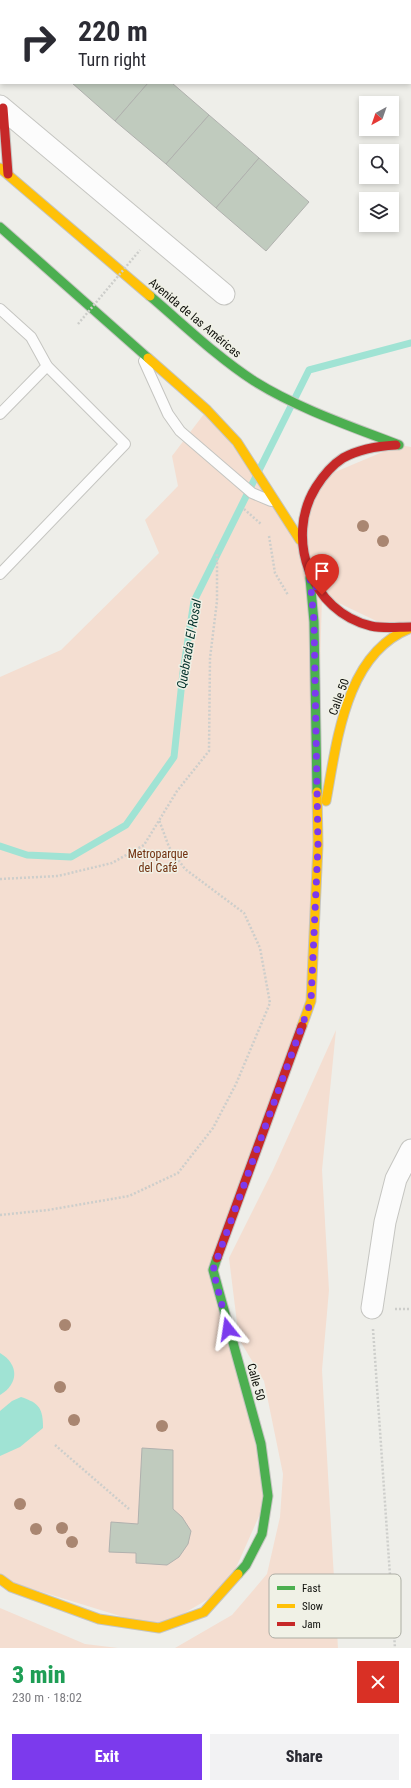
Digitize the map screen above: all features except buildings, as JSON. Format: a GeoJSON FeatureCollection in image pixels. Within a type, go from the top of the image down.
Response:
{"type":"FeatureCollection","features":[{"type":"Feature","properties":{"kind":"street"},"geometry":{"type":"LineString","coordinates":[[1,107],[8,174]]}},
{"type":"Feature","properties":{"kind":"street"},"geometry":{"type":"LineString","coordinates":[[1,107],[224,294]]}},
{"type":"Feature","properties":{"kind":"street","name":"Avenida de las Américas"},"geometry":{"type":"LineString","coordinates":[[0,168],[234,367],[258,384],[302,407],[399,445]]}},
{"type":"Feature","properties":{"kind":"street"},"geometry":{"type":"LineString","coordinates":[[0,227],[222,425],[237,442],[300,540]]}},
{"type":"Feature","properties":{"kind":"street"},"geometry":{"type":"LineString","coordinates":[[411,448],[399,445],[377,446],[356,452],[337,463],[321,478],[309,497],[302,518],[300,540],[303,560],[310,578],[322,595],[337,610],[355,620],[372,626],[411,627]]}},
{"type":"Feature","properties":{"kind":"street","name":"Calle 50"},"geometry":{"type":"LineString","coordinates":[[0,1580],[11,1587],[99,1619],[159,1628],[204,1612],[246,1566],[262,1534],[268,1496],[261,1444],[213,1270],[311,1001],[318,845],[314,622],[310,578]]}},
{"type":"Feature","properties":{"kind":"street","name":"Calle 50"},"geometry":{"type":"LineString","coordinates":[[318,845],[347,704],[359,677],[372,656],[394,636],[411,627]]}},
{"type":"Feature","properties":{"kind":"street"},"geometry":{"type":"LineString","coordinates":[[372,1308],[385,1222],[396,1179],[411,1150]]}},
{"type":"Feature","properties":{"kind":"lane"},"geometry":{"type":"LineString","coordinates":[[0,309],[31,337],[47,366],[125,444],[0,574]]}},
{"type":"Feature","properties":{"kind":"lane"},"geometry":{"type":"LineString","coordinates":[[138,349],[168,414],[180,431],[252,493],[277,504]]}},
{"type":"Feature","properties":{"kind":"lane"},"geometry":{"type":"LineString","coordinates":[[0,414],[47,366]]}},
{"type":"Feature","properties":{"kind":"path"},"geometry":{"type":"LineString","coordinates":[[78,324],[140,250]]}},
{"type":"Feature","properties":{"kind":"path"},"geometry":{"type":"LineString","coordinates":[[80,313],[86,318]]}},
{"type":"Feature","properties":{"kind":"path"},"geometry":{"type":"LineString","coordinates":[[239,505],[262,525]]}},
{"type":"Feature","properties":{"kind":"path"},"geometry":{"type":"LineString","coordinates":[[268,530],[275,573],[291,600]]}},
{"type":"Feature","properties":{"kind":"path"},"geometry":{"type":"LineString","coordinates":[[0,879],[58,876],[112,863],[144,845],[177,791],[209,751],[210,658],[217,601],[217,553]]}},
{"type":"Feature","properties":{"kind":"path"},"geometry":{"type":"LineString","coordinates":[[0,1215],[48,1210],[129,1196],[178,1173],[213,1128],[236,1084],[270,1003],[260,948],[244,913],[185,869],[169,847],[159,820]]}},
{"type":"Feature","properties":{"kind":"path"},"geometry":{"type":"LineString","coordinates":[[372,1308],[390,1574]]}},
{"type":"Feature","properties":{"kind":"path"},"geometry":{"type":"LineString","coordinates":[[55,1445],[130,1509]]}},
{"type":"Feature","properties":{"kind":"path"},"geometry":{"type":"LineString","coordinates":[[394,1638],[395,1648]]}},
{"type":"Feature","properties":{"kind":"green space","name":"Metroparque del Café"},"geometry":{"type":"Polygon","coordinates":[[[207,410],[300,539],[321,478],[399,445],[411,447],[411,627],[389,627],[322,595],[311,1001],[213,1270],[268,1496],[227,1588],[159,1628],[0,1579],[0,677],[61,650],[159,553],[145,520],[178,486],[172,456],[207,410]]]}},
{"type":"Feature","properties":{"kind":"green space"},"geometry":{"type":"Polygon","coordinates":[[[336,1030],[322,1170],[329,1290],[322,1370],[334,1574],[269,1574],[269,1638],[337,1638],[338,1648],[175,1648],[232,1615],[267,1574],[280,1517],[283,1474],[264,1381],[239,1339],[229,1258],[273,1170],[336,1030]]]}},
{"type":"Feature","properties":{"kind":"green space"},"geometry":{"type":"Polygon","coordinates":[[[0,1608],[85,1644],[118,1648],[0,1648],[0,1608]]]}},
{"type":"Feature","properties":{"kind":"shaded area"},"geometry":{"type":"Polygon","coordinates":[[[0,1353],[11,1363],[14,1374],[11,1385],[0,1395],[0,1353]]]}},
{"type":"Feature","properties":{"kind":"shaded area"},"geometry":{"type":"Polygon","coordinates":[[[21,1397],[39,1407],[42,1416],[43,1428],[20,1447],[0,1456],[0,1411],[12,1401],[21,1397]]]}},
{"type":"Feature","properties":{"kind":"waterway","name":"Quebrada El Rosal"},"geometry":{"type":"LineString","coordinates":[[0,846],[27,855],[71,857],[126,825],[174,757],[183,672],[194,601],[309,370],[411,343]]}},
{"type":"Feature","properties":{"kind":"traffic: fast"},"geometry":{"type":"LineString","coordinates":[[0,227],[148,358]]}},
{"type":"Feature","properties":{"kind":"traffic: fast"},"geometry":{"type":"LineString","coordinates":[[150,296],[214,351],[254,381],[307,409],[399,445]]}},
{"type":"Feature","properties":{"kind":"traffic: fast"},"geometry":{"type":"LineString","coordinates":[[310,578],[314,622],[317,792]]}},
{"type":"Feature","properties":{"kind":"traffic: fast"},"geometry":{"type":"LineString","coordinates":[[217,1258],[213,1270],[261,1444],[268,1496],[262,1534],[246,1565],[238,1574]]}},
{"type":"Feature","properties":{"kind":"traffic: slow"},"geometry":{"type":"LineString","coordinates":[[0,168],[150,296]]}},
{"type":"Feature","properties":{"kind":"traffic: slow"},"geometry":{"type":"LineString","coordinates":[[148,358],[207,410],[237,442],[300,540]]}},
{"type":"Feature","properties":{"kind":"traffic: slow"},"geometry":{"type":"LineString","coordinates":[[326,801],[340,727],[358,678],[371,657],[389,640],[411,628]]}},
{"type":"Feature","properties":{"kind":"traffic: slow"},"geometry":{"type":"LineString","coordinates":[[302,1026],[311,1001],[318,845],[317,792]]}},
{"type":"Feature","properties":{"kind":"traffic: slow"},"geometry":{"type":"LineString","coordinates":[[0,1579],[11,1587],[99,1619],[159,1628],[204,1612],[238,1574]]}},
{"type":"Feature","properties":{"kind":"traffic: jam"},"geometry":{"type":"LineString","coordinates":[[3,108],[8,174]]}},
{"type":"Feature","properties":{"kind":"traffic: jam"},"geometry":{"type":"LineString","coordinates":[[396,445],[376,447],[356,452],[343,458],[328,471],[316,487],[307,507],[303,528],[304,550],[309,570],[319,589],[333,606],[350,618],[371,626],[386,628],[411,627]]}},
{"type":"Feature","properties":{"kind":"traffic: jam"},"geometry":{"type":"LineString","coordinates":[[217,1258],[302,1026]]}},
{"type":"Feature","properties":{"kind":"route"},"geometry":{"type":"LineString","coordinates":[[228,1329],[213,1270],[311,1001],[318,845],[314,622],[310,578],[322,595]]}}]}
